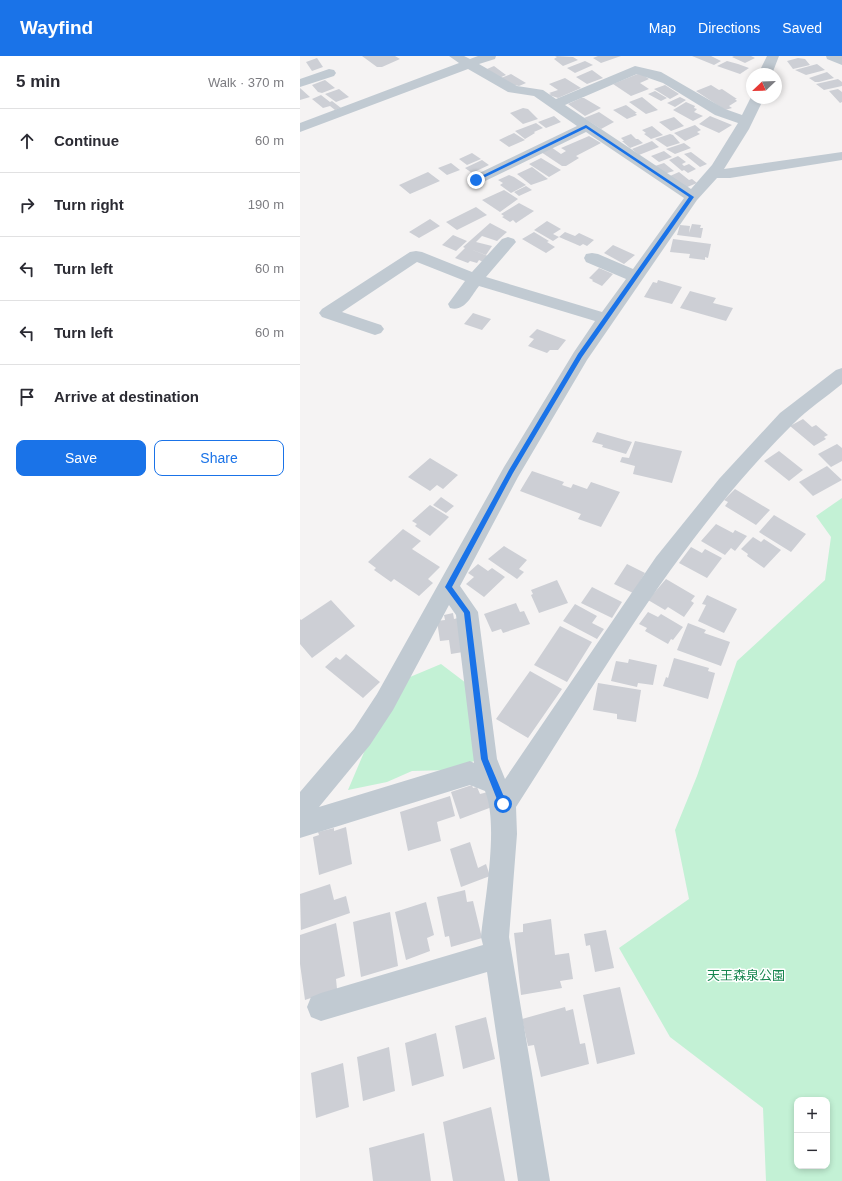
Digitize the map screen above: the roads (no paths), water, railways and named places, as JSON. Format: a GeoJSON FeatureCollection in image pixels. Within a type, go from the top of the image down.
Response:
{"type":"FeatureCollection","features":[{"type":"Feature","properties":{"kind":"street"},"geometry":{"type":"LineString","coordinates":[[455,56],[513,89],[538,93],[692,197]]}},
{"type":"Feature","properties":{"kind":"street"},"geometry":{"type":"LineString","coordinates":[[300,128],[417,82],[490,56]]}},
{"type":"Feature","properties":{"kind":"street"},"geometry":{"type":"LineString","coordinates":[[767,68],[772,56]]}},
{"type":"Feature","properties":{"kind":"street"},"geometry":{"type":"LineString","coordinates":[[832,56],[842,61]]}},
{"type":"Feature","properties":{"kind":"street"},"geometry":{"type":"LineString","coordinates":[[555,105],[635,70],[644,70],[721,112],[746,121]]}},
{"type":"Feature","properties":{"kind":"street"},"geometry":{"type":"LineString","coordinates":[[300,83],[329,73]]}},
{"type":"Feature","properties":{"kind":"street"},"geometry":{"type":"LineString","coordinates":[[300,815],[312,795],[362,737],[385,702],[511,472],[580,356],[692,197],[714,173],[746,121],[754,104]]}},
{"type":"Feature","properties":{"kind":"street"},"geometry":{"type":"LineString","coordinates":[[476,180],[586,126]]}},
{"type":"Feature","properties":{"kind":"street"},"geometry":{"type":"LineString","coordinates":[[714,173],[730,174],[842,156]]}},
{"type":"Feature","properties":{"kind":"street"},"geometry":{"type":"LineString","coordinates":[[456,304],[475,279],[508,242]]}},
{"type":"Feature","properties":{"kind":"street"},"geometry":{"type":"LineString","coordinates":[[375,329],[328,313],[416,256],[475,279],[607,319]]}},
{"type":"Feature","properties":{"kind":"street"},"geometry":{"type":"LineString","coordinates":[[592,258],[636,277]]}},
{"type":"Feature","properties":{"kind":"street"},"geometry":{"type":"LineString","coordinates":[[499,794],[664,563],[726,484],[787,418],[842,374]]}},
{"type":"Feature","properties":{"kind":"street"},"geometry":{"type":"LineString","coordinates":[[448,587],[467,612],[485,759],[499,794],[504,834],[495,937],[534,1181]]}},
{"type":"Feature","properties":{"kind":"street"},"geometry":{"type":"LineString","coordinates":[[300,825],[470,773],[499,794]]}},
{"type":"Feature","properties":{"kind":"street"},"geometry":{"type":"LineString","coordinates":[[321,1007],[497,955]]}},
{"type":"Feature","properties":{"kind":"park label","name":"天王森泉公園"},"geometry":{"type":"Point","coordinates":[746,975]}}]}
